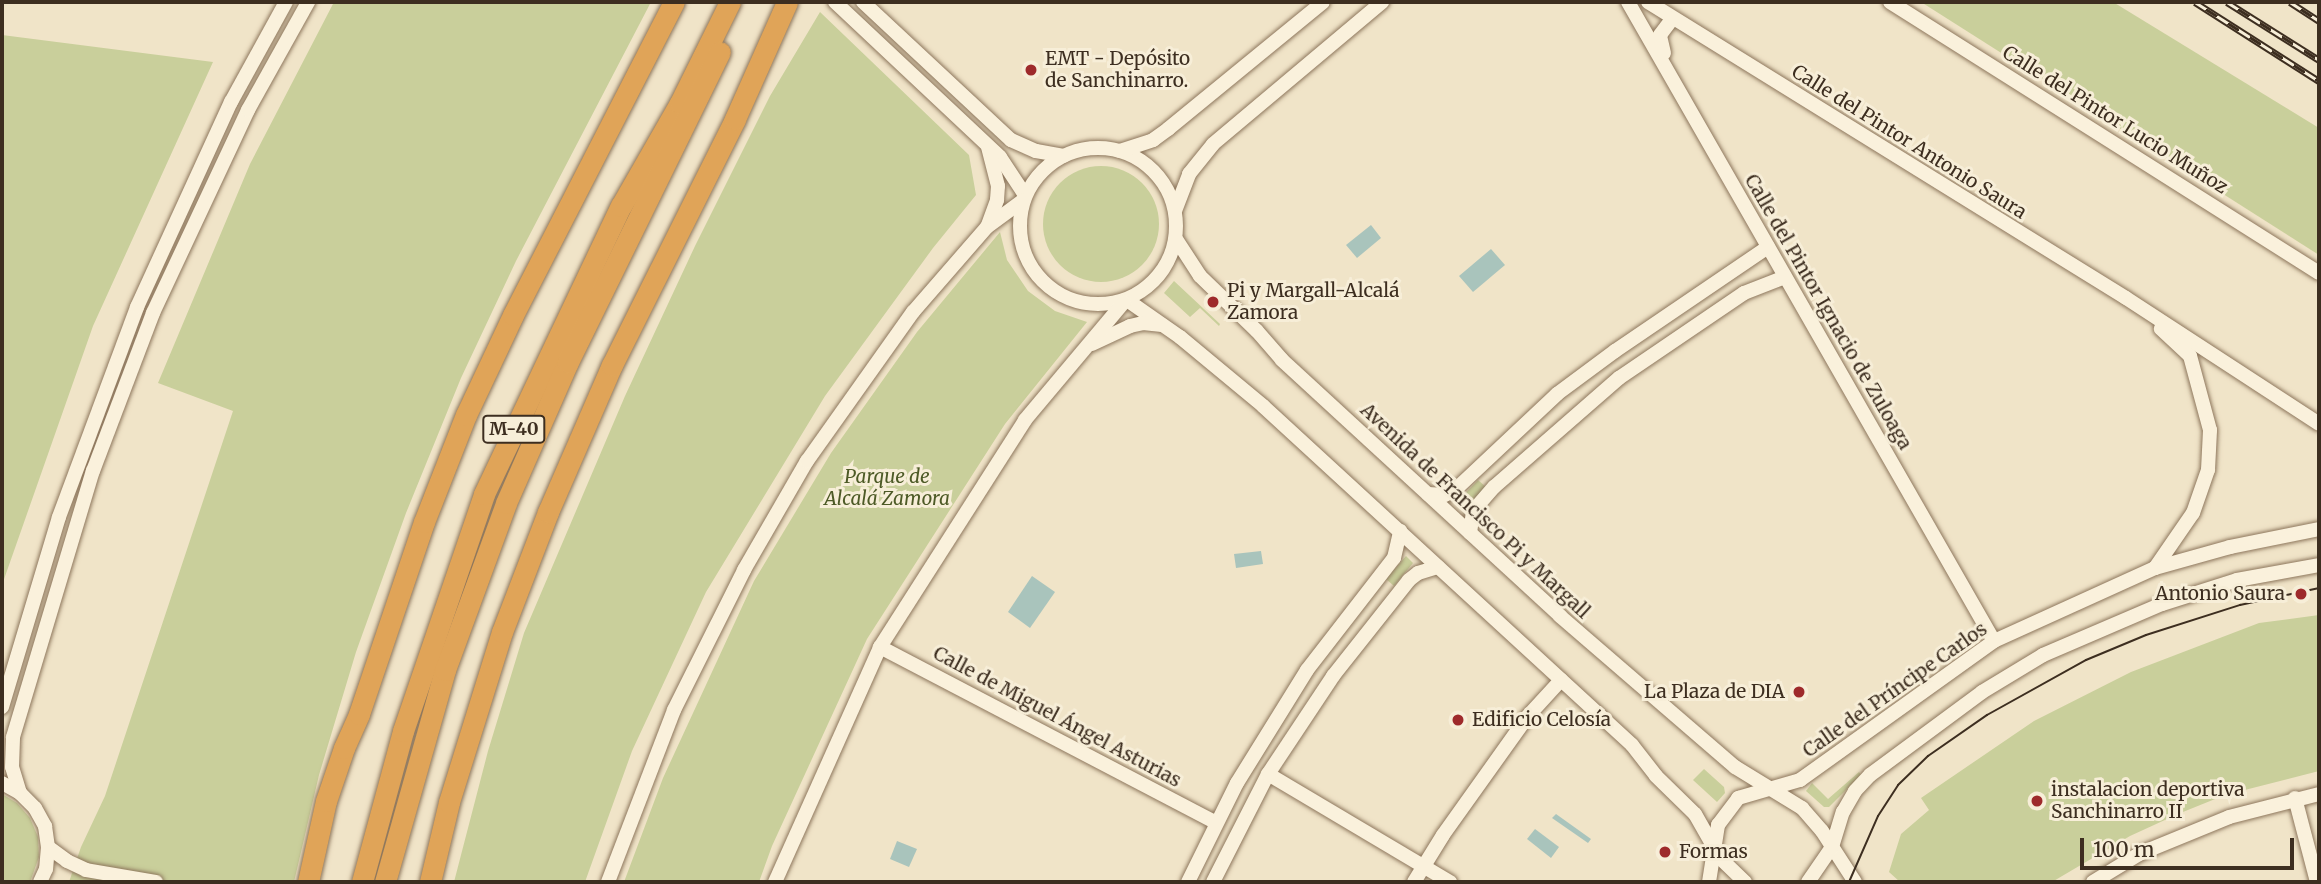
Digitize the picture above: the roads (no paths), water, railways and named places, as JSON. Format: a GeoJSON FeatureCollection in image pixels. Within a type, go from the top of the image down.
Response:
{"type":"FeatureCollection","features":[{"type":"Feature","properties":{"kind":"highway","name":"M-40"},"geometry":{"type":"LineString","coordinates":[[321,882],[354,750],[359,713],[391,612],[466,415],[513,314],[674,2]]}},
{"type":"Feature","properties":{"kind":"highway","name":"M-40"},"geometry":{"type":"LineString","coordinates":[[362,882],[403,731],[484,494],[621,206],[680,103],[730,2]]}},
{"type":"Feature","properties":{"kind":"highway"},"geometry":{"type":"LineString","coordinates":[[386,882],[445,670],[506,503],[568,362],[690,118],[744,2]]}},
{"type":"Feature","properties":{"kind":"highway"},"geometry":{"type":"LineString","coordinates":[[430,882],[450,802],[502,632],[548,512],[612,365],[735,119],[787,2]]}},
{"type":"Feature","properties":{"kind":"highway"},"geometry":{"type":"LineString","coordinates":[[308,882],[326,801],[359,713]]}},
{"type":"Feature","properties":{"kind":"street"},"geometry":{"type":"LineString","coordinates":[[2,707],[59,517],[137,307],[231,102],[286,2]]}},
{"type":"Feature","properties":{"kind":"street"},"geometry":{"type":"LineString","coordinates":[[20,793],[12,766],[13,737],[93,471],[153,313],[248,110],[308,2]]}},
{"type":"Feature","properties":{"kind":"street"},"geometry":{"type":"LineString","coordinates":[[835,2],[988,146],[1011,171],[1023,198],[1022,243],[1029,262],[1041,279],[1072,299],[1102,304],[1125,301],[1167,327],[1263,406],[1636,750],[1656,776],[1695,814],[1725,864],[1745,882]]}},
{"type":"Feature","properties":{"kind":"street"},"geometry":{"type":"LineString","coordinates":[[863,2],[1011,141],[1036,151],[1063,156]]}},
{"type":"Feature","properties":{"kind":"street"},"geometry":{"type":"LineString","coordinates":[[1120,151],[1153,140],[1168,129],[1323,2]]}},
{"type":"Feature","properties":{"kind":"street"},"geometry":{"type":"LineString","coordinates":[[1175,212],[1189,174],[1213,144],[1382,2]]}},
{"type":"Feature","properties":{"kind":"street","name":"Calle del Pintor Ignacio de Zuloaga"},"geometry":{"type":"LineString","coordinates":[[1628,2],[1665,61],[1785,277],[1994,641]]}},
{"type":"Feature","properties":{"kind":"street","name":"Calle del Pintor Antonio Saura"},"geometry":{"type":"LineString","coordinates":[[1648,2],[2126,298],[2319,424]]}},
{"type":"Feature","properties":{"kind":"street","name":"Calle del Pintor Lucio Muñoz"},"geometry":{"type":"LineString","coordinates":[[1890,2],[2319,273]]}},
{"type":"Feature","properties":{"kind":"street"},"geometry":{"type":"LineString","coordinates":[[1665,61],[1660,35],[1674,18]]}},
{"type":"Feature","properties":{"kind":"street"},"geometry":{"type":"LineString","coordinates":[[987,227],[997,200],[998,186],[988,146]]}},
{"type":"Feature","properties":{"kind":"street"},"geometry":{"type":"LineString","coordinates":[[608,882],[674,710],[744,570],[793,485],[913,312],[987,227],[1023,198],[1038,175],[1063,156],[1091,148],[1120,151],[1136,157],[1162,180],[1175,212],[1176,239],[1161,273],[1125,301],[1026,420],[880,647],[775,882]]}},
{"type":"Feature","properties":{"kind":"street","name":"Avenida de Francisco Pi y Margall"},"geometry":{"type":"LineString","coordinates":[[1176,239],[1204,281],[1257,331],[1287,364],[1639,687],[1735,766],[1802,808],[1855,882]]}},
{"type":"Feature","properties":{"kind":"street"},"geometry":{"type":"LineString","coordinates":[[1427,493],[1445,495],[1456,489],[1557,394],[1615,351],[1768,247]]}},
{"type":"Feature","properties":{"kind":"street"},"geometry":{"type":"LineString","coordinates":[[1470,533],[1473,510],[1494,487],[1619,379],[1744,293],[1785,277]]}},
{"type":"Feature","properties":{"kind":"street","name":"Calle del Pintor Antonio Saura"},"geometry":{"type":"LineString","coordinates":[[2126,298],[2190,356],[2210,430],[2208,470],[2193,513],[2155,568]]}},
{"type":"Feature","properties":{"kind":"street"},"geometry":{"type":"LineString","coordinates":[[1088,346],[1143,323],[1167,327]]}},
{"type":"Feature","properties":{"kind":"street","name":"Calle del Príncipe Carlos"},"geometry":{"type":"LineString","coordinates":[[1771,789],[1813,772],[1994,641],[2155,568],[2230,547],[2319,529]]}},
{"type":"Feature","properties":{"kind":"street"},"geometry":{"type":"LineString","coordinates":[[1188,882],[1215,822],[1307,670],[1394,558],[1400,531]]}},
{"type":"Feature","properties":{"kind":"street"},"geometry":{"type":"LineString","coordinates":[[1808,882],[1832,847],[1848,801],[1870,775],[1982,692],[2043,655],[2110,624],[2237,580],[2319,565]]}},
{"type":"Feature","properties":{"kind":"street"},"geometry":{"type":"LineString","coordinates":[[1213,882],[1268,775],[1333,676],[1395,596],[1418,573],[1438,567]]}},
{"type":"Feature","properties":{"kind":"street","name":"Calle de Miguel Ángel Asturias"},"geometry":{"type":"LineString","coordinates":[[880,647],[1215,822]]}},
{"type":"Feature","properties":{"kind":"street"},"geometry":{"type":"LineString","coordinates":[[1414,882],[1528,716],[1561,680]]}},
{"type":"Feature","properties":{"kind":"street"},"geometry":{"type":"LineString","coordinates":[[1268,775],[1450,882]]}},
{"type":"Feature","properties":{"kind":"street"},"geometry":{"type":"LineString","coordinates":[[2,783],[20,793],[35,808],[45,826],[48,847],[46,870],[40,882]]}},
{"type":"Feature","properties":{"kind":"street"},"geometry":{"type":"LineString","coordinates":[[1709,882],[1720,819],[1731,804],[1745,794],[1771,789]]}},
{"type":"Feature","properties":{"kind":"street"},"geometry":{"type":"LineString","coordinates":[[2093,882],[2139,854],[2229,817],[2319,794]]}},
{"type":"Feature","properties":{"kind":"street"},"geometry":{"type":"LineString","coordinates":[[2295,798],[2317,882]]}},
{"type":"Feature","properties":{"kind":"street"},"geometry":{"type":"LineString","coordinates":[[48,847],[67,861],[86,870],[156,882]]}},
{"type":"Feature","properties":{"kind":"water"},"geometry":{"type":"Polygon","coordinates":[[[1371,225],[1381,238],[1357,258],[1346,245],[1371,225]]]}},
{"type":"Feature","properties":{"kind":"water"},"geometry":{"type":"Polygon","coordinates":[[[1491,249],[1505,265],[1473,292],[1459,276],[1491,249]]]}},
{"type":"Feature","properties":{"kind":"water"},"geometry":{"type":"Polygon","coordinates":[[[1261,551],[1263,564],[1236,568],[1234,554],[1261,551]]]}},
{"type":"Feature","properties":{"kind":"water"},"geometry":{"type":"Polygon","coordinates":[[[1032,576],[1055,592],[1030,628],[1008,612],[1032,576]]]}},
{"type":"Feature","properties":{"kind":"water"},"geometry":{"type":"Polygon","coordinates":[[[1556,814],[1591,839],[1588,843],[1552,818],[1556,814]]]}},
{"type":"Feature","properties":{"kind":"water"},"geometry":{"type":"Polygon","coordinates":[[[1535,829],[1559,847],[1551,858],[1527,839],[1535,829]]]}},
{"type":"Feature","properties":{"kind":"water"},"geometry":{"type":"Polygon","coordinates":[[[897,841],[917,849],[909,867],[890,859],[897,841]]]}},
{"type":"Feature","properties":{"kind":"tram line"},"geometry":{"type":"LineString","coordinates":[[1849,882],[1878,816],[1898,785],[1928,756],[1987,715],[2086,660],[2146,635],[2240,605],[2319,588]]}},
{"type":"Feature","properties":{"kind":"railway"},"geometry":{"type":"LineString","coordinates":[[2195,2],[2319,81]]}},
{"type":"Feature","properties":{"kind":"railway"},"geometry":{"type":"LineString","coordinates":[[2227,2],[2319,60]]}},
{"type":"Feature","properties":{"kind":"railway"},"geometry":{"type":"LineString","coordinates":[[2290,2],[2319,21]]}},
{"type":"Feature","properties":{"kind":"place","name":"EMT - Depósito de Sanchinarro."},"geometry":{"type":"Point","coordinates":[1031,70]}},
{"type":"Feature","properties":{"kind":"place","name":"Pi y Margall-Alcalá Zamora"},"geometry":{"type":"Point","coordinates":[1213,302]}},
{"type":"Feature","properties":{"kind":"place","name":"Antonio Saura"},"geometry":{"type":"Point","coordinates":[2301,594]}},
{"type":"Feature","properties":{"kind":"place","name":"La Plaza de DIA"},"geometry":{"type":"Point","coordinates":[1799,692]}},
{"type":"Feature","properties":{"kind":"place","name":"Edificio Celosía"},"geometry":{"type":"Point","coordinates":[1458,720]}},
{"type":"Feature","properties":{"kind":"place","name":"instalacion deportiva Sanchinarro II"},"geometry":{"type":"Point","coordinates":[2037,801]}},
{"type":"Feature","properties":{"kind":"place","name":"Formas"},"geometry":{"type":"Point","coordinates":[1665,852]}},
{"type":"Feature","properties":{"kind":"park label","name":"Parque de Alcalá Zamora"},"geometry":{"type":"Point","coordinates":[887,488]}}]}
